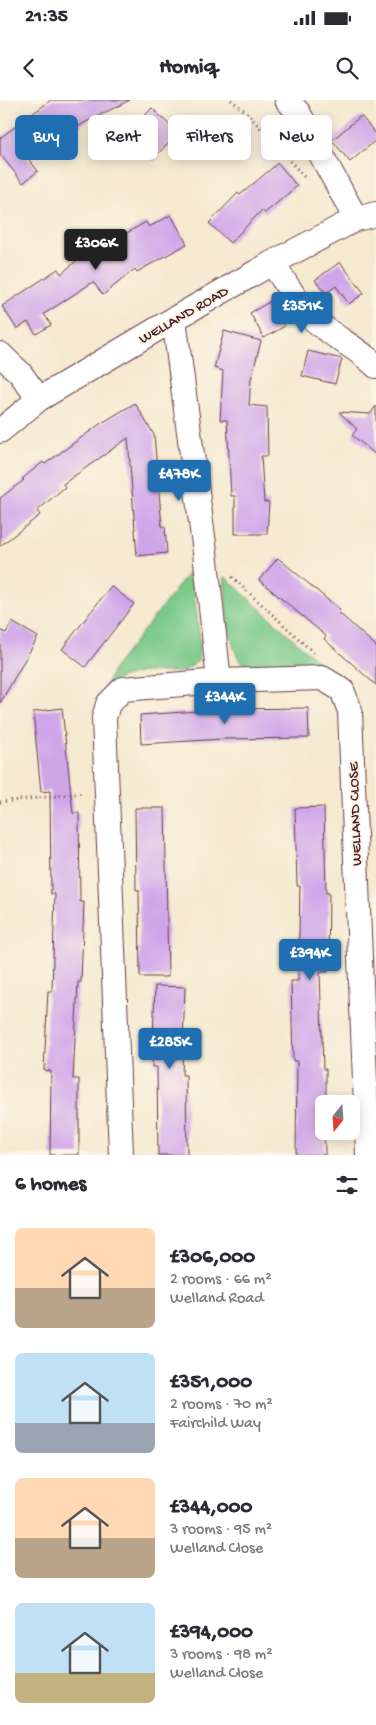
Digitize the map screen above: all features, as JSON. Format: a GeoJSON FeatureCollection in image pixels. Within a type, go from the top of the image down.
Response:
{"type":"FeatureCollection","features":[{"type":"Feature","properties":{"kind":"street"},"geometry":{"type":"LineString","coordinates":[[287,100],[298,112],[366,217]]}},
{"type":"Feature","properties":{"kind":"street","name":"WELLAND ROAD"},"geometry":{"type":"LineString","coordinates":[[0,431],[40,399],[174,319],[272,263],[366,217]]}},
{"type":"Feature","properties":{"kind":"street"},"geometry":{"type":"LineString","coordinates":[[272,263],[308,314],[333,335],[362,352],[376,366]]}},
{"type":"Feature","properties":{"kind":"street"},"geometry":{"type":"LineString","coordinates":[[174,319],[206,552],[219,681]]}},
{"type":"Feature","properties":{"kind":"street"},"geometry":{"type":"LineString","coordinates":[[0,354],[20,373],[40,399]]}},
{"type":"Feature","properties":{"kind":"street","name":"WELLAND CLOSE"},"geometry":{"type":"LineString","coordinates":[[122,1155],[106,792],[104,718],[108,704],[123,689],[219,681],[322,678],[342,690],[350,711],[368,1155]]}},
{"type":"Feature","properties":{"kind":"path"},"geometry":{"type":"LineString","coordinates":[[231,100],[244,110],[310,183]]}},
{"type":"Feature","properties":{"kind":"path"},"geometry":{"type":"LineString","coordinates":[[206,552],[317,656]]}},
{"type":"Feature","properties":{"kind":"path"},"geometry":{"type":"LineString","coordinates":[[0,802],[106,792]]}},
{"type":"Feature","properties":{"kind":"green space"},"geometry":{"type":"Polygon","coordinates":[[[191,570],[200,640],[198,661],[183,672],[142,672],[120,678],[104,689],[114,668],[191,570]]]}},
{"type":"Feature","properties":{"kind":"green space"},"geometry":{"type":"Polygon","coordinates":[[[224,576],[323,666],[261,669],[245,665],[234,650],[228,624],[224,576]]]}},
{"type":"Feature","properties":{"kind":"building"},"geometry":{"type":"Polygon","coordinates":[[[51,100],[130,100],[100,115],[88,115],[88,121],[78,127],[78,115],[31,115],[51,100]]]}},
{"type":"Feature","properties":{"kind":"building"},"geometry":{"type":"Polygon","coordinates":[[[152,108],[168,123],[168,143],[158,154],[158,115],[145,115],[152,108]]]}},
{"type":"Feature","properties":{"kind":"building"},"geometry":{"type":"Polygon","coordinates":[[[361,116],[376,134],[376,140],[350,162],[332,140],[361,116]]]}},
{"type":"Feature","properties":{"kind":"building"},"geometry":{"type":"Polygon","coordinates":[[[15,127],[15,160],[29,160],[38,171],[23,183],[0,154],[0,138],[15,127]]]}},
{"type":"Feature","properties":{"kind":"building"},"geometry":{"type":"Polygon","coordinates":[[[278,163],[297,186],[265,213],[262,210],[230,243],[209,223],[238,193],[240,195],[278,163]]]}},
{"type":"Feature","properties":{"kind":"building"},"geometry":{"type":"Polygon","coordinates":[[[171,215],[187,244],[137,272],[135,269],[103,295],[93,282],[44,314],[51,325],[36,334],[28,322],[17,329],[2,306],[58,269],[61,274],[96,244],[100,248],[146,222],[149,227],[171,215]]]}},
{"type":"Feature","properties":{"kind":"building"},"geometry":{"type":"Polygon","coordinates":[[[340,262],[364,293],[349,304],[336,286],[326,294],[315,280],[340,262]]]}},
{"type":"Feature","properties":{"kind":"building"},"geometry":{"type":"Polygon","coordinates":[[[271,301],[285,326],[264,338],[250,313],[271,301]]]}},
{"type":"Feature","properties":{"kind":"building"},"geometry":{"type":"Polygon","coordinates":[[[224,331],[261,341],[251,379],[249,405],[267,407],[268,456],[261,456],[264,502],[269,502],[267,534],[235,534],[235,496],[231,496],[227,420],[220,420],[223,371],[214,368],[224,331]]]}},
{"type":"Feature","properties":{"kind":"building"},"geometry":{"type":"Polygon","coordinates":[[[308,351],[342,359],[335,384],[302,376],[308,351]]]}},
{"type":"Feature","properties":{"kind":"building"},"geometry":{"type":"Polygon","coordinates":[[[135,403],[154,435],[162,527],[165,527],[167,553],[137,556],[128,438],[63,484],[65,487],[37,511],[40,515],[0,546],[0,498],[24,480],[22,479],[43,462],[45,464],[100,424],[135,403]]]}},
{"type":"Feature","properties":{"kind":"building"},"geometry":{"type":"Polygon","coordinates":[[[376,406],[376,455],[352,435],[357,429],[339,412],[370,414],[376,406]]]}},
{"type":"Feature","properties":{"kind":"building"},"geometry":{"type":"Polygon","coordinates":[[[278,558],[340,610],[338,612],[376,646],[376,685],[324,639],[326,636],[259,580],[278,558]]]}},
{"type":"Feature","properties":{"kind":"building"},"geometry":{"type":"Polygon","coordinates":[[[111,586],[134,604],[85,667],[62,649],[111,586]]]}},
{"type":"Feature","properties":{"kind":"building"},"geometry":{"type":"Polygon","coordinates":[[[12,622],[38,637],[0,703],[0,630],[6,633],[12,622]]]}},
{"type":"Feature","properties":{"kind":"building"},"geometry":{"type":"Polygon","coordinates":[[[62,708],[73,813],[79,813],[80,902],[84,902],[81,982],[78,982],[73,1079],[79,1079],[79,1155],[50,1155],[51,1071],[44,1070],[48,991],[52,991],[55,894],[51,894],[50,791],[41,792],[33,712],[62,708]]]}},
{"type":"Feature","properties":{"kind":"building"},"geometry":{"type":"Polygon","coordinates":[[[308,708],[309,738],[222,739],[141,744],[140,715],[228,709],[308,708]]]}},
{"type":"Feature","properties":{"kind":"building"},"geometry":{"type":"Polygon","coordinates":[[[324,807],[326,893],[329,893],[328,972],[320,972],[323,1069],[326,1069],[326,1095],[315,1095],[315,1140],[325,1140],[325,1155],[296,1155],[297,1061],[293,1061],[291,981],[298,981],[300,886],[297,886],[295,808],[324,807]]]}},
{"type":"Feature","properties":{"kind":"building"},"geometry":{"type":"Polygon","coordinates":[[[135,808],[165,808],[168,977],[140,977],[139,890],[136,890],[135,808]]]}},
{"type":"Feature","properties":{"kind":"building"},"geometry":{"type":"Polygon","coordinates":[[[155,986],[185,987],[182,1075],[186,1075],[187,1155],[158,1155],[157,1067],[152,1067],[155,986]]]}}]}
